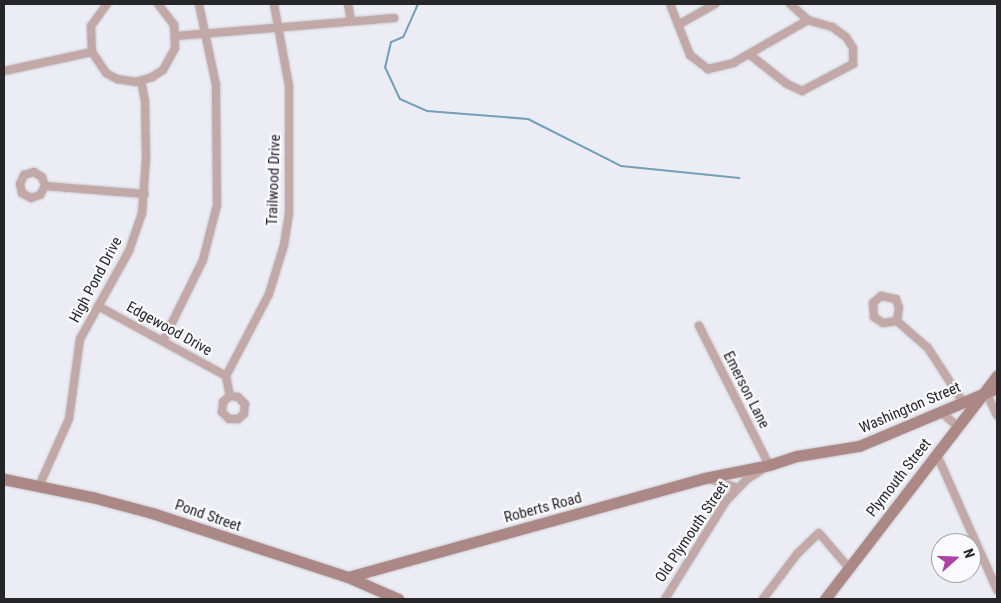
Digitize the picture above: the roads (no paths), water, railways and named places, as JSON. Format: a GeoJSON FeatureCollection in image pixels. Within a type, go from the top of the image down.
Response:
{"type":"FeatureCollection","features":[{"type":"Feature","properties":{"kind":"main road","name":"Plymouth Street"},"geometry":{"type":"LineString","coordinates":[[825,599],[960,423],[992,390],[997,376]]}},
{"type":"Feature","properties":{"kind":"main road","name":"Washington Street"},"geometry":{"type":"LineString","coordinates":[[746,471],[797,456],[859,446],[992,390]]}},
{"type":"Feature","properties":{"kind":"main road","name":"Roberts Road"},"geometry":{"type":"LineString","coordinates":[[348,577],[705,478],[746,471]]}},
{"type":"Feature","properties":{"kind":"main road","name":"Pond Street"},"geometry":{"type":"LineString","coordinates":[[4,479],[137,508],[348,577],[382,596],[398,599]]}},
{"type":"Feature","properties":{"kind":"street"},"geometry":{"type":"LineString","coordinates":[[107,4],[91,26],[92,52],[98,64],[111,76],[129,82],[141,81],[158,74],[167,65],[173,54],[176,36],[171,19],[158,4]]}},
{"type":"Feature","properties":{"kind":"street"},"geometry":{"type":"LineString","coordinates":[[163,341],[203,260],[217,205],[217,93],[199,4]]}},
{"type":"Feature","properties":{"kind":"street","name":"Trailwood Drive"},"geometry":{"type":"LineString","coordinates":[[226,376],[269,294],[287,230],[291,180],[289,86],[274,4]]}},
{"type":"Feature","properties":{"kind":"street"},"geometry":{"type":"LineString","coordinates":[[348,4],[351,21]]}},
{"type":"Feature","properties":{"kind":"street"},"geometry":{"type":"LineString","coordinates":[[670,4],[690,55],[703,67],[720,68],[749,54],[808,20]]}},
{"type":"Feature","properties":{"kind":"street"},"geometry":{"type":"LineString","coordinates":[[678,25],[715,4]]}},
{"type":"Feature","properties":{"kind":"street"},"geometry":{"type":"LineString","coordinates":[[749,54],[787,84],[802,91],[851,66],[854,52],[846,37],[832,27],[808,20],[790,4]]}},
{"type":"Feature","properties":{"kind":"street"},"geometry":{"type":"LineString","coordinates":[[176,36],[394,18]]}},
{"type":"Feature","properties":{"kind":"street"},"geometry":{"type":"LineString","coordinates":[[4,71],[92,52]]}},
{"type":"Feature","properties":{"kind":"street","name":"High Pond Drive"},"geometry":{"type":"LineString","coordinates":[[39,486],[67,426],[77,347],[134,237],[145,194],[145,101],[141,81]]}},
{"type":"Feature","properties":{"kind":"street"},"geometry":{"type":"LineString","coordinates":[[45,186],[145,194]]}},
{"type":"Feature","properties":{"kind":"street","name":"Edgewood Drive"},"geometry":{"type":"LineString","coordinates":[[98,306],[226,376]]}},
{"type":"Feature","properties":{"kind":"street"},"geometry":{"type":"LineString","coordinates":[[897,321],[928,348],[963,402]]}},
{"type":"Feature","properties":{"kind":"street","name":"Emerson Lane"},"geometry":{"type":"LineString","coordinates":[[699,326],[769,465]]}},
{"type":"Feature","properties":{"kind":"street"},"geometry":{"type":"LineString","coordinates":[[226,376],[230,396]]}},
{"type":"Feature","properties":{"kind":"street"},"geometry":{"type":"LineString","coordinates":[[992,390],[997,416]]}},
{"type":"Feature","properties":{"kind":"street"},"geometry":{"type":"LineString","coordinates":[[946,410],[960,423]]}},
{"type":"Feature","properties":{"kind":"street"},"geometry":{"type":"LineString","coordinates":[[937,455],[997,590]]}},
{"type":"Feature","properties":{"kind":"street","name":"Old Plymouth Street"},"geometry":{"type":"LineString","coordinates":[[665,599],[710,526],[738,488],[769,465]]}},
{"type":"Feature","properties":{"kind":"street"},"geometry":{"type":"LineString","coordinates":[[705,478],[738,488]]}},
{"type":"Feature","properties":{"kind":"street"},"geometry":{"type":"LineString","coordinates":[[763,599],[797,554],[819,533],[849,568]]}},
{"type":"Feature","properties":{"kind":"waterway"},"geometry":{"type":"LineString","coordinates":[[418,4],[403,37],[391,42],[385,67],[400,99],[427,111],[528,119],[621,166],[739,178]]}}]}
